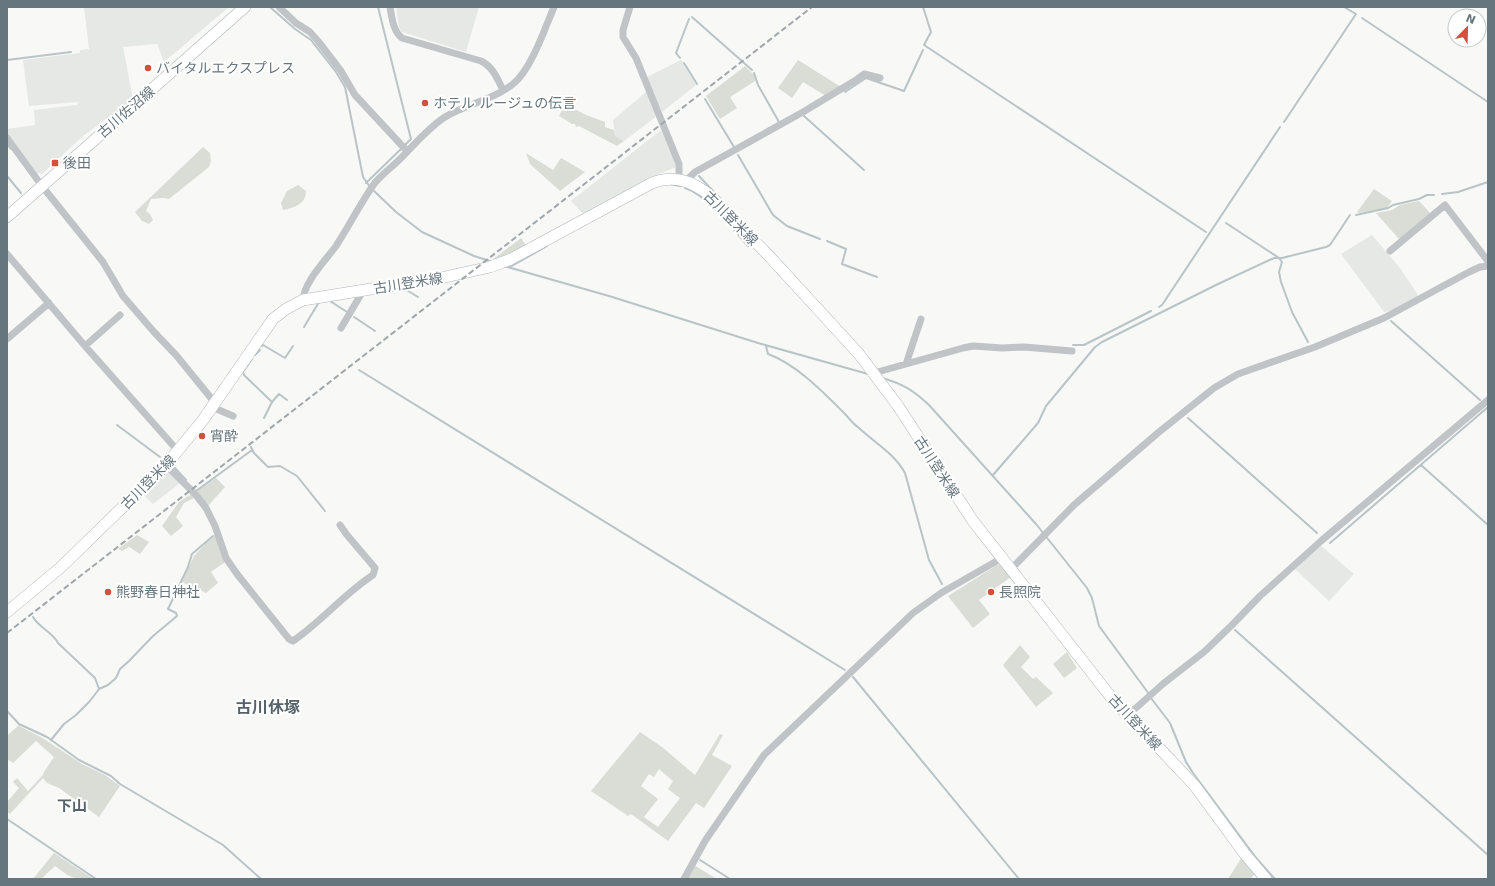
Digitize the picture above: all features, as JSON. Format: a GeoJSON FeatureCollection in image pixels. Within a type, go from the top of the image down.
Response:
{"type":"FeatureCollection","features":[{"type":"Feature","properties":{"kind":"main road","name":"古川佐沼線"},"geometry":{"type":"LineString","coordinates":[[7,217],[245,7]]}},
{"type":"Feature","properties":{"kind":"main road","name":"古川登米線"},"geometry":{"type":"LineString","coordinates":[[7,612],[60,568],[178,452],[214,405],[273,319],[286,309],[303,300],[446,277],[490,267],[510,259],[652,183],[661,180],[683,180],[694,184],[711,196],[842,335],[876,376],[898,406],[973,521],[1090,672],[1127,716],[1195,786],[1244,853],[1266,879]]}},
{"type":"Feature","properties":{"kind":"street"},"geometry":{"type":"LineString","coordinates":[[279,7],[296,23],[310,32],[341,72],[355,95],[407,150]]}},
{"type":"Feature","properties":{"kind":"street"},"geometry":{"type":"LineString","coordinates":[[390,7],[394,29],[402,38],[487,64],[493,71],[503,90]]}},
{"type":"Feature","properties":{"kind":"street"},"geometry":{"type":"LineString","coordinates":[[303,300],[303,293],[336,246],[371,190],[407,150],[444,117],[490,98],[513,84],[530,61],[554,7]]}},
{"type":"Feature","properties":{"kind":"street"},"geometry":{"type":"LineString","coordinates":[[630,7],[623,30],[623,37],[636,58],[679,164],[683,180],[803,112],[864,74],[880,78]]}},
{"type":"Feature","properties":{"kind":"street"},"geometry":{"type":"LineString","coordinates":[[7,138],[42,186],[103,262],[123,296],[176,355],[214,405],[233,416]]}},
{"type":"Feature","properties":{"kind":"street"},"geometry":{"type":"LineString","coordinates":[[1390,251],[1445,205],[1488,263]]}},
{"type":"Feature","properties":{"kind":"street"},"geometry":{"type":"LineString","coordinates":[[7,254],[178,452]]}},
{"type":"Feature","properties":{"kind":"street"},"geometry":{"type":"LineString","coordinates":[[1011,569],[1074,505],[1153,437],[1214,388],[1238,374],[1315,346],[1384,318],[1469,272],[1480,267],[1488,266]]}},
{"type":"Feature","properties":{"kind":"street"},"geometry":{"type":"LineString","coordinates":[[341,328],[360,296],[359,290]]}},
{"type":"Feature","properties":{"kind":"street"},"geometry":{"type":"LineString","coordinates":[[7,339],[49,303]]}},
{"type":"Feature","properties":{"kind":"street"},"geometry":{"type":"LineString","coordinates":[[85,346],[120,315]]}},
{"type":"Feature","properties":{"kind":"street"},"geometry":{"type":"LineString","coordinates":[[906,364],[921,319]]}},
{"type":"Feature","properties":{"kind":"street"},"geometry":{"type":"LineString","coordinates":[[876,376],[906,364],[973,346],[1002,348],[1024,347],[1072,351]]}},
{"type":"Feature","properties":{"kind":"street"},"geometry":{"type":"LineString","coordinates":[[1127,716],[1150,695],[1204,652],[1260,596],[1321,541],[1488,400]]}},
{"type":"Feature","properties":{"kind":"street"},"geometry":{"type":"LineString","coordinates":[[166,465],[196,495],[206,508],[215,526],[226,558],[233,569],[289,639],[293,641],[309,630],[347,594],[374,572],[375,568],[347,535],[340,524]]}},
{"type":"Feature","properties":{"kind":"street"},"geometry":{"type":"LineString","coordinates":[[684,879],[705,841],[764,755],[913,613],[941,593],[1002,558]]}},
{"type":"Feature","properties":{"kind":"shaded area"},"geometry":{"type":"Polygon","coordinates":[[[84,7],[229,7],[164,62],[157,44],[123,47],[133,99],[83,136],[42,174],[37,173],[7,134],[7,129],[35,125],[34,110],[77,105],[78,102],[29,106],[23,60],[80,53],[80,50],[89,49],[84,7]]]}},
{"type":"Feature","properties":{"kind":"shaded area"},"geometry":{"type":"Polygon","coordinates":[[[396,7],[479,7],[466,52],[402,32],[399,28],[396,7]]]}},
{"type":"Feature","properties":{"kind":"shaded area"},"geometry":{"type":"Polygon","coordinates":[[[681,60],[696,85],[662,112],[647,77],[681,60]]]}},
{"type":"Feature","properties":{"kind":"shaded area"},"geometry":{"type":"Polygon","coordinates":[[[798,60],[841,87],[826,96],[803,82],[792,98],[778,88],[798,60]]]}},
{"type":"Feature","properties":{"kind":"shaded area"},"geometry":{"type":"Polygon","coordinates":[[[745,66],[754,75],[755,81],[730,97],[737,108],[720,119],[706,96],[745,66]]]}},
{"type":"Feature","properties":{"kind":"shaded area"},"geometry":{"type":"Polygon","coordinates":[[[646,92],[657,116],[624,141],[615,136],[613,120],[646,92]]]}},
{"type":"Feature","properties":{"kind":"shaded area"},"geometry":{"type":"Polygon","coordinates":[[[565,104],[586,115],[605,122],[605,127],[614,130],[615,136],[624,141],[617,146],[579,126],[576,127],[575,124],[572,124],[559,116],[565,104]]]}},
{"type":"Feature","properties":{"kind":"shaded area"},"geometry":{"type":"Polygon","coordinates":[[[661,130],[676,167],[647,179],[586,217],[571,201],[661,130]]]}},
{"type":"Feature","properties":{"kind":"shaded area"},"geometry":{"type":"Polygon","coordinates":[[[203,147],[210,153],[211,161],[209,167],[169,199],[151,199],[146,211],[150,214],[153,220],[149,224],[142,221],[135,212],[203,147]]]}},
{"type":"Feature","properties":{"kind":"shaded area"},"geometry":{"type":"Polygon","coordinates":[[[526,153],[553,170],[561,158],[585,172],[560,191],[530,164],[526,153]]]}},
{"type":"Feature","properties":{"kind":"shaded area"},"geometry":{"type":"Polygon","coordinates":[[[298,185],[306,191],[304,199],[299,205],[283,210],[281,203],[287,191],[298,185]]]}},
{"type":"Feature","properties":{"kind":"shaded area"},"geometry":{"type":"Polygon","coordinates":[[[1374,189],[1392,201],[1387,208],[1359,213],[1357,212],[1374,189]]]}},
{"type":"Feature","properties":{"kind":"shaded area"},"geometry":{"type":"Polygon","coordinates":[[[1419,201],[1431,214],[1399,239],[1376,213],[1392,210],[1400,205],[1419,201]]]}},
{"type":"Feature","properties":{"kind":"shaded area"},"geometry":{"type":"Polygon","coordinates":[[[1372,235],[1400,268],[1418,295],[1417,298],[1394,310],[1384,312],[1341,254],[1372,235]]]}},
{"type":"Feature","properties":{"kind":"shaded area"},"geometry":{"type":"Polygon","coordinates":[[[521,238],[527,247],[498,262],[492,260],[521,238]]]}},
{"type":"Feature","properties":{"kind":"shaded area"},"geometry":{"type":"Polygon","coordinates":[[[165,471],[169,472],[180,483],[153,504],[143,494],[165,471]]]}},
{"type":"Feature","properties":{"kind":"shaded area"},"geometry":{"type":"Polygon","coordinates":[[[216,478],[225,487],[208,506],[197,491],[216,478]]]}},
{"type":"Feature","properties":{"kind":"shaded area"},"geometry":{"type":"Polygon","coordinates":[[[191,494],[194,498],[184,503],[176,517],[183,526],[171,536],[162,526],[179,502],[191,494]]]}},
{"type":"Feature","properties":{"kind":"shaded area"},"geometry":{"type":"Polygon","coordinates":[[[137,535],[149,542],[140,554],[129,547],[122,551],[118,549],[137,535]]]}},
{"type":"Feature","properties":{"kind":"shaded area"},"geometry":{"type":"Polygon","coordinates":[[[216,535],[225,562],[211,572],[218,583],[206,593],[182,582],[194,556],[216,535]]]}},
{"type":"Feature","properties":{"kind":"shaded area"},"geometry":{"type":"Polygon","coordinates":[[[1320,545],[1354,574],[1329,601],[1295,569],[1320,545]]]}},
{"type":"Feature","properties":{"kind":"shaded area"},"geometry":{"type":"Polygon","coordinates":[[[997,565],[1001,565],[1011,577],[979,600],[990,614],[973,628],[948,596],[997,565]]]}},
{"type":"Feature","properties":{"kind":"shaded area"},"geometry":{"type":"Polygon","coordinates":[[[1020,645],[1030,657],[1021,667],[1033,679],[1036,677],[1053,693],[1036,707],[1003,665],[1020,645]]]}},
{"type":"Feature","properties":{"kind":"shaded area"},"geometry":{"type":"Polygon","coordinates":[[[1067,652],[1077,668],[1064,678],[1053,664],[1067,652]]]}},
{"type":"Feature","properties":{"kind":"shaded area"},"geometry":{"type":"Polygon","coordinates":[[[19,725],[41,737],[82,764],[105,775],[120,786],[99,817],[59,788],[47,783],[43,778],[10,814],[7,811],[7,802],[19,788],[13,782],[17,778],[28,791],[43,775],[54,757],[36,741],[13,763],[7,759],[7,736],[19,725]]]}},
{"type":"Feature","properties":{"kind":"shaded area"},"geometry":{"type":"Polygon","coordinates":[[[640,732],[662,747],[695,775],[720,734],[723,735],[712,755],[732,766],[704,808],[696,803],[668,841],[631,814],[628,816],[591,791],[640,732]],[[659,769],[654,777],[649,774],[641,786],[658,799],[644,817],[658,827],[680,798],[668,789],[673,781],[659,769]]]}},
{"type":"Feature","properties":{"kind":"shaded area"},"geometry":{"type":"Polygon","coordinates":[[[54,853],[92,878],[84,879],[71,877],[55,866],[41,879],[33,879],[54,853]]]}},
{"type":"Feature","properties":{"kind":"shaded area"},"geometry":{"type":"Polygon","coordinates":[[[1242,857],[1255,874],[1250,879],[1228,879],[1242,857]]]}},
{"type":"Feature","properties":{"kind":"shaded area"},"geometry":{"type":"Polygon","coordinates":[[[694,865],[715,878],[715,879],[687,879],[694,865]]]}},
{"type":"Feature","properties":{"kind":"waterway"},"geometry":{"type":"LineString","coordinates":[[270,7],[295,29],[311,40],[336,72],[345,87],[363,177],[370,187]]}},
{"type":"Feature","properties":{"kind":"waterway"},"geometry":{"type":"LineString","coordinates":[[378,7],[411,139],[405,145]]}},
{"type":"Feature","properties":{"kind":"waterway"},"geometry":{"type":"LineString","coordinates":[[923,7],[931,32],[924,45],[1206,232]]}},
{"type":"Feature","properties":{"kind":"waterway"},"geometry":{"type":"LineString","coordinates":[[1284,122],[1356,14],[1344,7]]}},
{"type":"Feature","properties":{"kind":"waterway"},"geometry":{"type":"LineString","coordinates":[[692,17],[752,70]]}},
{"type":"Feature","properties":{"kind":"waterway"},"geometry":{"type":"LineString","coordinates":[[1362,18],[1488,102]]}},
{"type":"Feature","properties":{"kind":"waterway"},"geometry":{"type":"LineString","coordinates":[[680,58],[676,53],[689,19]]}},
{"type":"Feature","properties":{"kind":"waterway"},"geometry":{"type":"LineString","coordinates":[[845,92],[866,78],[904,91],[923,50]]}},
{"type":"Feature","properties":{"kind":"waterway"},"geometry":{"type":"LineString","coordinates":[[7,60],[71,52]]}},
{"type":"Feature","properties":{"kind":"waterway"},"geometry":{"type":"LineString","coordinates":[[684,63],[697,84]]}},
{"type":"Feature","properties":{"kind":"waterway"},"geometry":{"type":"LineString","coordinates":[[754,73],[758,85],[779,122]]}},
{"type":"Feature","properties":{"kind":"waterway"},"geometry":{"type":"LineString","coordinates":[[705,99],[734,147]]}},
{"type":"Feature","properties":{"kind":"waterway"},"geometry":{"type":"LineString","coordinates":[[804,116],[864,170]]}},
{"type":"Feature","properties":{"kind":"waterway"},"geometry":{"type":"LineString","coordinates":[[1159,307],[1162,305],[1280,127]]}},
{"type":"Feature","properties":{"kind":"waterway"},"geometry":{"type":"LineString","coordinates":[[7,144],[11,149]]}},
{"type":"Feature","properties":{"kind":"waterway"},"geometry":{"type":"LineString","coordinates":[[366,183],[402,148]]}},
{"type":"Feature","properties":{"kind":"waterway"},"geometry":{"type":"LineString","coordinates":[[738,155],[773,215],[787,226],[820,239]]}},
{"type":"Feature","properties":{"kind":"waterway"},"geometry":{"type":"LineString","coordinates":[[7,176],[21,193]]}},
{"type":"Feature","properties":{"kind":"waterway"},"geometry":{"type":"LineString","coordinates":[[699,176],[713,191]]}},
{"type":"Feature","properties":{"kind":"waterway"},"geometry":{"type":"LineString","coordinates":[[1442,194],[1458,192],[1488,182]]}},
{"type":"Feature","properties":{"kind":"waterway"},"geometry":{"type":"LineString","coordinates":[[669,184],[680,186]]}},
{"type":"Feature","properties":{"kind":"waterway"},"geometry":{"type":"LineString","coordinates":[[685,188],[702,197],[748,246]]}},
{"type":"Feature","properties":{"kind":"waterway"},"geometry":{"type":"LineString","coordinates":[[373,190],[396,212],[422,232],[474,256],[493,262]]}},
{"type":"Feature","properties":{"kind":"waterway"},"geometry":{"type":"LineString","coordinates":[[1356,215],[1388,208],[1393,205],[1419,199],[1427,195],[1434,195]]}},
{"type":"Feature","properties":{"kind":"waterway"},"geometry":{"type":"LineString","coordinates":[[993,475],[1038,423],[1046,406],[1095,347],[1102,342],[1218,284],[1274,258],[1282,258],[1330,245],[1350,215]]}},
{"type":"Feature","properties":{"kind":"waterway"},"geometry":{"type":"LineString","coordinates":[[1226,223],[1279,258],[1282,262],[1279,272],[1281,282],[1292,312],[1308,342]]}},
{"type":"Feature","properties":{"kind":"waterway"},"geometry":{"type":"LineString","coordinates":[[827,241],[846,249],[842,264],[877,277]]}},
{"type":"Feature","properties":{"kind":"waterway"},"geometry":{"type":"LineString","coordinates":[[510,267],[547,246]]}},
{"type":"Feature","properties":{"kind":"waterway"},"geometry":{"type":"LineString","coordinates":[[504,266],[609,296],[758,343],[868,374]]}},
{"type":"Feature","properties":{"kind":"waterway"},"geometry":{"type":"LineString","coordinates":[[404,289],[418,297]]}},
{"type":"Feature","properties":{"kind":"waterway"},"geometry":{"type":"LineString","coordinates":[[332,301],[330,301],[347,312]]}},
{"type":"Feature","properties":{"kind":"waterway"},"geometry":{"type":"LineString","coordinates":[[304,327],[319,302]]}},
{"type":"Feature","properties":{"kind":"waterway"},"geometry":{"type":"LineString","coordinates":[[1073,345],[1084,345],[1151,311]]}},
{"type":"Feature","properties":{"kind":"waterway"},"geometry":{"type":"LineString","coordinates":[[354,317],[375,331]]}},
{"type":"Feature","properties":{"kind":"waterway"},"geometry":{"type":"LineString","coordinates":[[1391,321],[1480,400]]}},
{"type":"Feature","properties":{"kind":"waterway"},"geometry":{"type":"LineString","coordinates":[[262,346],[263,345],[285,358],[293,346]]}},
{"type":"Feature","properties":{"kind":"waterway"},"geometry":{"type":"LineString","coordinates":[[766,346],[768,354],[789,364],[809,379],[855,425],[890,454],[901,466],[905,473],[929,560],[942,584]]}},
{"type":"Feature","properties":{"kind":"waterway"},"geometry":{"type":"LineString","coordinates":[[255,355],[260,350]]}},
{"type":"Feature","properties":{"kind":"waterway"},"geometry":{"type":"LineString","coordinates":[[252,359],[243,372],[244,375],[272,402]]}},
{"type":"Feature","properties":{"kind":"waterway"},"geometry":{"type":"LineString","coordinates":[[359,370],[845,670]]}},
{"type":"Feature","properties":{"kind":"waterway"},"geometry":{"type":"LineString","coordinates":[[882,378],[907,388],[929,405],[1036,524],[1087,588],[1092,598],[1099,626],[1149,694]]}},
{"type":"Feature","properties":{"kind":"waterway"},"geometry":{"type":"LineString","coordinates":[[264,418],[272,402],[279,394],[287,400]]}},
{"type":"Feature","properties":{"kind":"waterway"},"geometry":{"type":"LineString","coordinates":[[1330,543],[1488,407]]}},
{"type":"Feature","properties":{"kind":"waterway"},"geometry":{"type":"LineString","coordinates":[[1188,418],[1317,533]]}},
{"type":"Feature","properties":{"kind":"waterway"},"geometry":{"type":"LineString","coordinates":[[117,425],[160,457]]}},
{"type":"Feature","properties":{"kind":"waterway"},"geometry":{"type":"LineString","coordinates":[[251,447],[254,453],[268,467],[280,466],[297,476],[325,511]]}},
{"type":"Feature","properties":{"kind":"waterway"},"geometry":{"type":"LineString","coordinates":[[196,491],[252,450]]}},
{"type":"Feature","properties":{"kind":"waterway"},"geometry":{"type":"LineString","coordinates":[[1421,465],[1488,525]]}},
{"type":"Feature","properties":{"kind":"waterway"},"geometry":{"type":"LineString","coordinates":[[174,467],[186,480]]}},
{"type":"Feature","properties":{"kind":"waterway"},"geometry":{"type":"LineString","coordinates":[[51,740],[64,724],[76,715],[90,701],[99,689],[108,685],[116,678],[120,669],[153,636],[177,616],[176,613],[168,609],[188,567],[192,554],[213,536]]}},
{"type":"Feature","properties":{"kind":"waterway"},"geometry":{"type":"LineString","coordinates":[[33,617],[95,678],[99,689]]}},
{"type":"Feature","properties":{"kind":"waterway"},"geometry":{"type":"LineString","coordinates":[[1235,630],[1488,855]]}},
{"type":"Feature","properties":{"kind":"waterway"},"geometry":{"type":"LineString","coordinates":[[853,677],[1019,879]]}},
{"type":"Feature","properties":{"kind":"waterway"},"geometry":{"type":"LineString","coordinates":[[1151,698],[1170,723],[1186,762],[1193,773],[1257,859],[1275,879]]}},
{"type":"Feature","properties":{"kind":"waterway"},"geometry":{"type":"LineString","coordinates":[[7,711],[19,724],[47,737],[79,760],[111,776],[120,784],[223,845],[261,879]]}},
{"type":"Feature","properties":{"kind":"waterway"},"geometry":{"type":"LineString","coordinates":[[7,819],[96,879]]}},
{"type":"Feature","properties":{"kind":"waterway"},"geometry":{"type":"LineString","coordinates":[[700,860],[730,879]]}},
{"type":"Feature","properties":{"kind":"railway"},"geometry":{"type":"LineString","coordinates":[[7,633],[812,7]]}},
{"type":"Feature","properties":{"kind":"place","name":"バイタルエクスプレス"},"geometry":{"type":"Point","coordinates":[148,68]}},
{"type":"Feature","properties":{"kind":"place","name":"ホテル ルージュの伝言"},"geometry":{"type":"Point","coordinates":[425,103]}},
{"type":"Feature","properties":{"kind":"place","name":"後田"},"geometry":{"type":"Point","coordinates":[55,163]}},
{"type":"Feature","properties":{"kind":"place","name":"宵酔"},"geometry":{"type":"Point","coordinates":[202,436]}},
{"type":"Feature","properties":{"kind":"place","name":"熊野春日神社"},"geometry":{"type":"Point","coordinates":[108,592]}},
{"type":"Feature","properties":{"kind":"place","name":"長照院"},"geometry":{"type":"Point","coordinates":[991,592]}},
{"type":"Feature","properties":{"kind":"district","name":"古川休塚"},"geometry":{"type":"Point","coordinates":[268,707]}},
{"type":"Feature","properties":{"kind":"district","name":"下山"},"geometry":{"type":"Point","coordinates":[72,806]}}]}
